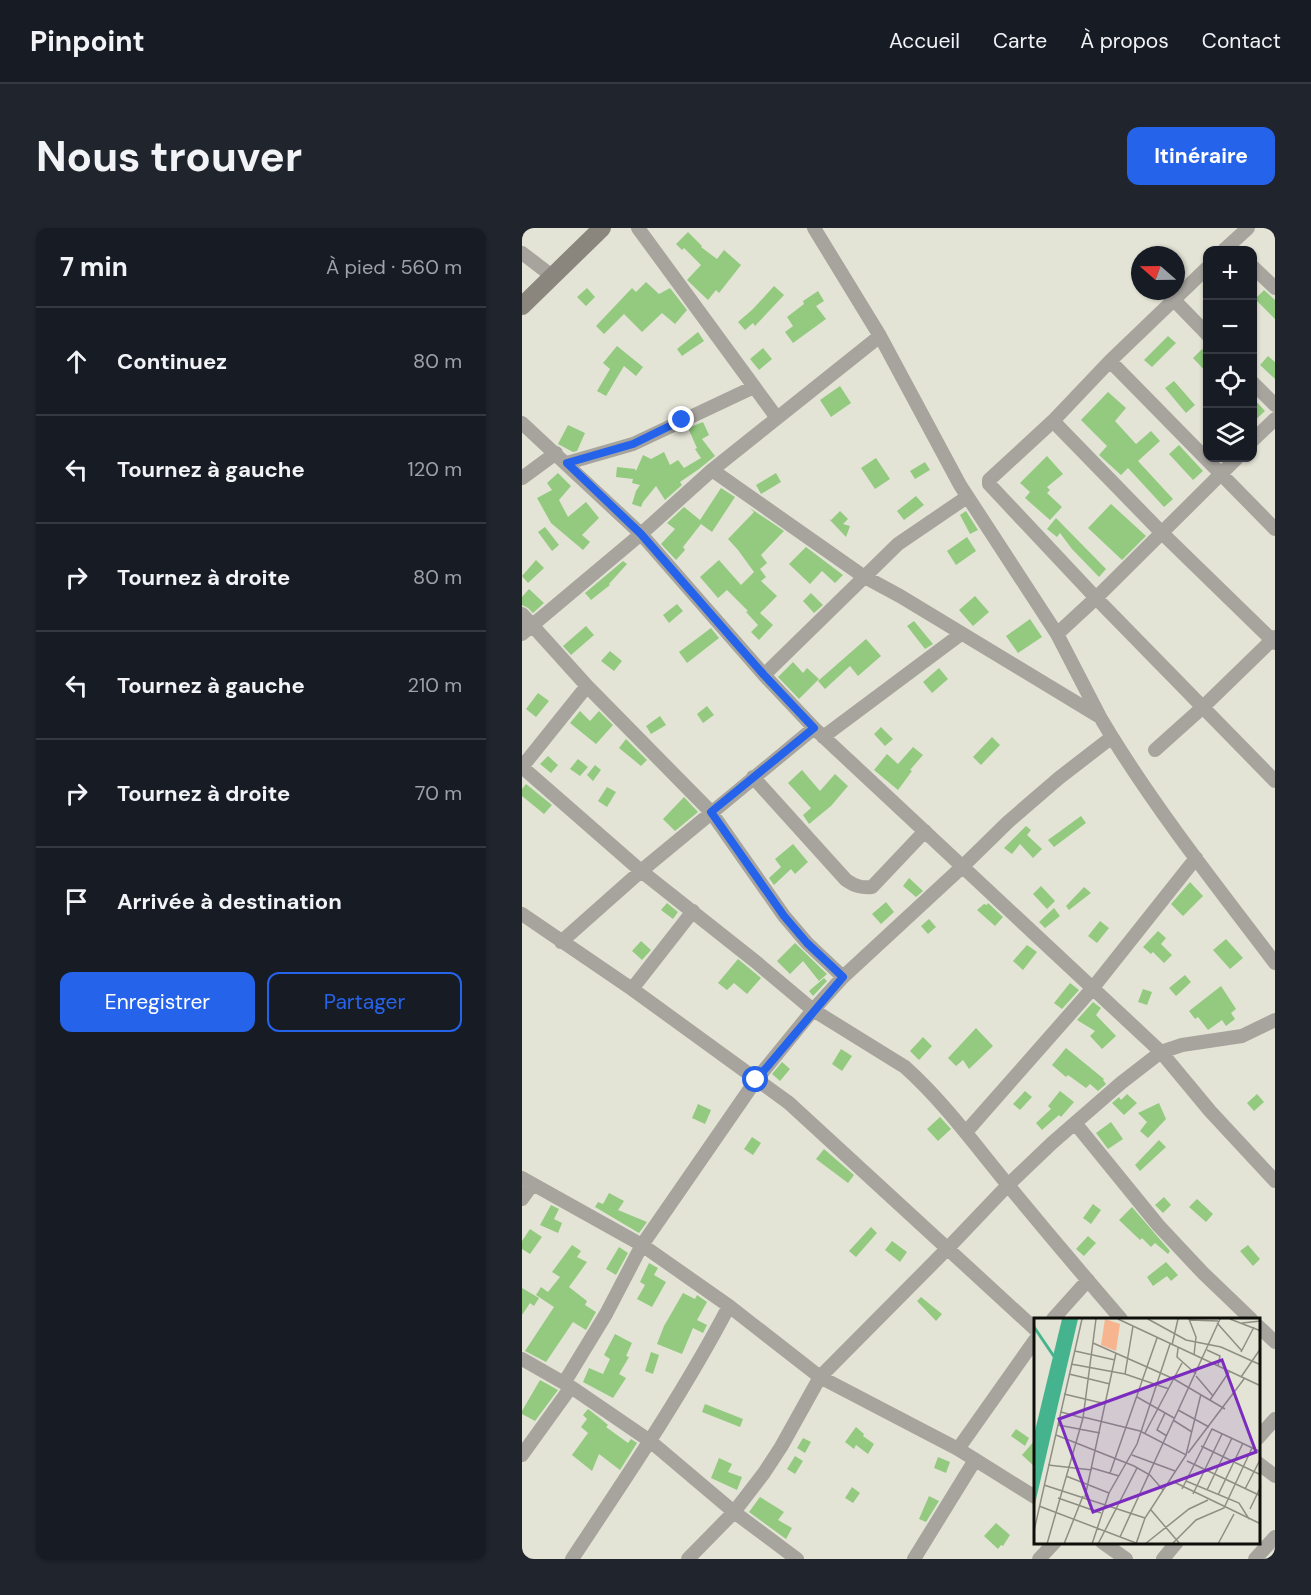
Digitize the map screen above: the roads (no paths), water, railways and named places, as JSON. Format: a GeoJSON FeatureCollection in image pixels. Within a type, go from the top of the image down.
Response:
{"type":"FeatureCollection","features":[{"type":"Feature","properties":{"kind":"main road"},"geometry":{"type":"LineString","coordinates":[[522,306],[602,228]]}},
{"type":"Feature","properties":{"kind":"street"},"geometry":{"type":"LineString","coordinates":[[638,228],[777,418]]}},
{"type":"Feature","properties":{"kind":"street"},"geometry":{"type":"LineString","coordinates":[[814,228],[880,336],[967,497],[1057,634],[1112,737],[1196,858],[1275,963]]}},
{"type":"Feature","properties":{"kind":"street"},"geometry":{"type":"LineString","coordinates":[[1233,246],[1248,228]]}},
{"type":"Feature","properties":{"kind":"street"},"geometry":{"type":"LineString","coordinates":[[522,253],[552,276]]}},
{"type":"Feature","properties":{"kind":"street"},"geometry":{"type":"LineString","coordinates":[[1257,271],[1275,288]]}},
{"type":"Feature","properties":{"kind":"street"},"geometry":{"type":"LineString","coordinates":[[1185,288],[1203,272]]}},
{"type":"Feature","properties":{"kind":"street"},"geometry":{"type":"LineString","coordinates":[[1172,300],[988,484],[1275,781]]}},
{"type":"Feature","properties":{"kind":"street"},"geometry":{"type":"LineString","coordinates":[[1174,300],[1203,330]]}},
{"type":"Feature","properties":{"kind":"street"},"geometry":{"type":"LineString","coordinates":[[843,977],[807,943],[784,916],[711,812],[525,624],[641,534],[712,470],[880,336]]}},
{"type":"Feature","properties":{"kind":"street"},"geometry":{"type":"LineString","coordinates":[[1110,361],[1275,529]]}},
{"type":"Feature","properties":{"kind":"street"},"geometry":{"type":"LineString","coordinates":[[567,463],[633,444],[754,387]]}},
{"type":"Feature","properties":{"kind":"street"},"geometry":{"type":"LineString","coordinates":[[1257,387],[1275,405]]}},
{"type":"Feature","properties":{"kind":"street"},"geometry":{"type":"LineString","coordinates":[[1257,436],[1275,419]]}},
{"type":"Feature","properties":{"kind":"street"},"geometry":{"type":"LineString","coordinates":[[1053,421],[1161,532],[1274,640],[1155,750]]}},
{"type":"Feature","properties":{"kind":"street"},"geometry":{"type":"LineString","coordinates":[[522,423],[641,534],[764,675],[819,733],[1161,1052],[1210,1111],[1275,1181]]}},
{"type":"Feature","properties":{"kind":"street"},"geometry":{"type":"LineString","coordinates":[[522,478],[556,453]]}},
{"type":"Feature","properties":{"kind":"street"},"geometry":{"type":"LineString","coordinates":[[1057,634],[1233,462]]}},
{"type":"Feature","properties":{"kind":"street"},"geometry":{"type":"LineString","coordinates":[[712,470],[863,576],[1100,717]]}},
{"type":"Feature","properties":{"kind":"street"},"geometry":{"type":"LineString","coordinates":[[764,675],[898,544],[967,497]]}},
{"type":"Feature","properties":{"kind":"street"},"geometry":{"type":"LineString","coordinates":[[561,942],[753,777],[961,634]]}},
{"type":"Feature","properties":{"kind":"street"},"geometry":{"type":"LineString","coordinates":[[587,686],[522,767],[641,871],[693,910],[813,1011],[905,1067],[966,1132],[1120,1318]]}},
{"type":"Feature","properties":{"kind":"street"},"geometry":{"type":"LineString","coordinates":[[522,1455],[567,1385],[642,1245],[756,1080],[843,977],[1016,814],[1112,737]]}},
{"type":"Feature","properties":{"kind":"street"},"geometry":{"type":"LineString","coordinates":[[753,777],[846,880],[862,888],[872,887],[880,880],[925,831]]}},
{"type":"Feature","properties":{"kind":"street"},"geometry":{"type":"LineString","coordinates":[[966,1132],[1092,989],[1196,858]]}},
{"type":"Feature","properties":{"kind":"street"},"geometry":{"type":"LineString","coordinates":[[632,989],[693,910]]}},
{"type":"Feature","properties":{"kind":"street"},"geometry":{"type":"LineString","coordinates":[[522,914],[632,989],[804,1116],[1034,1328]]}},
{"type":"Feature","properties":{"kind":"street"},"geometry":{"type":"LineString","coordinates":[[688,1559],[734,1512],[782,1447],[820,1377],[1008,1185],[1075,1123],[1161,1052],[1182,1045],[1242,1036],[1275,1020]]}},
{"type":"Feature","properties":{"kind":"street"},"geometry":{"type":"LineString","coordinates":[[1075,1123],[1158,1225],[1203,1274],[1250,1318]]}},
{"type":"Feature","properties":{"kind":"street"},"geometry":{"type":"LineString","coordinates":[[522,1199],[527,1181],[642,1245],[729,1306],[820,1377],[958,1449],[1034,1496]]}},
{"type":"Feature","properties":{"kind":"street"},"geometry":{"type":"LineString","coordinates":[[1054,1318],[1088,1280]]}},
{"type":"Feature","properties":{"kind":"street"},"geometry":{"type":"LineString","coordinates":[[572,1559],[650,1441],[707,1348],[729,1306]]}},
{"type":"Feature","properties":{"kind":"street"},"geometry":{"type":"LineString","coordinates":[[1260,1328],[1275,1342]]}},
{"type":"Feature","properties":{"kind":"street"},"geometry":{"type":"LineString","coordinates":[[958,1449],[1034,1341]]}},
{"type":"Feature","properties":{"kind":"street"},"geometry":{"type":"LineString","coordinates":[[522,1359],[567,1385],[650,1441],[734,1512],[797,1559]]}},
{"type":"Feature","properties":{"kind":"street"},"geometry":{"type":"LineString","coordinates":[[1260,1436],[1275,1419]]}},
{"type":"Feature","properties":{"kind":"street"},"geometry":{"type":"LineString","coordinates":[[914,1559],[975,1460]]}},
{"type":"Feature","properties":{"kind":"street"},"geometry":{"type":"LineString","coordinates":[[1260,1465],[1275,1476]]}},
{"type":"Feature","properties":{"kind":"street"},"geometry":{"type":"LineString","coordinates":[[1255,1559],[1275,1537]]}},
{"type":"Feature","properties":{"kind":"street"},"geometry":{"type":"LineString","coordinates":[[1039,1559],[1053,1544]]}},
{"type":"Feature","properties":{"kind":"street"},"geometry":{"type":"LineString","coordinates":[[1105,1544],[1126,1559]]}},
{"type":"Feature","properties":{"kind":"street"},"geometry":{"type":"LineString","coordinates":[[1163,1559],[1175,1544]]}}]}
